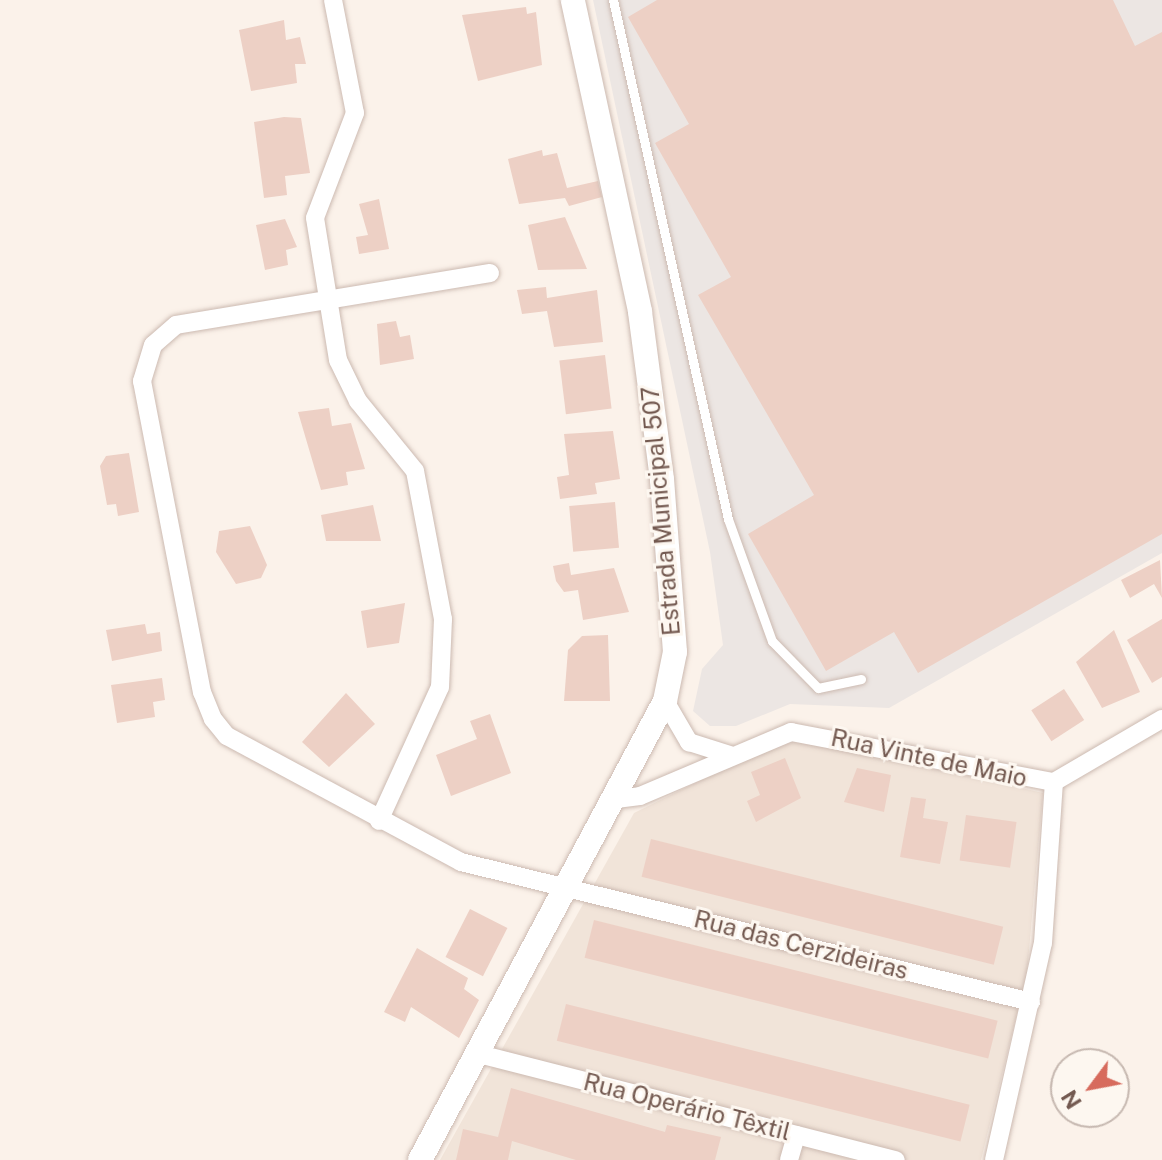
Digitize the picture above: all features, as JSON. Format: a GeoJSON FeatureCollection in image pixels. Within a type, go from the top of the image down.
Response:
{"type":"FeatureCollection","features":[{"type":"Feature","properties":{"kind":"street"},"geometry":{"type":"LineString","coordinates":[[333,0],[355,113],[315,218],[328,300],[347,384],[415,471],[443,619],[440,687],[379,821]]}},
{"type":"Feature","properties":{"kind":"street","name":"Estrada Municipal 507"},"geometry":{"type":"LineString","coordinates":[[420,1160],[616,799],[665,701],[675,652],[662,479],[616,178],[573,0]]}},
{"type":"Feature","properties":{"kind":"street","name":"Rua das Cerzideiras"},"geometry":{"type":"LineString","coordinates":[[490,273],[176,325],[153,345],[142,381],[202,692],[213,719],[227,736],[379,821],[461,862],[1031,1002]]}},
{"type":"Feature","properties":{"kind":"street"},"geometry":{"type":"LineString","coordinates":[[665,701],[689,742],[730,755]]}},
{"type":"Feature","properties":{"kind":"street","name":"Rua Vinte de Maio"},"geometry":{"type":"LineString","coordinates":[[616,799],[791,732],[1054,782],[1162,719]]}},
{"type":"Feature","properties":{"kind":"street"},"geometry":{"type":"LineString","coordinates":[[994,1160],[1031,1002],[1054,782]]}},
{"type":"Feature","properties":{"kind":"street","name":"Rua Operário Têxtil"},"geometry":{"type":"LineString","coordinates":[[479,1054],[896,1160]]}},
{"type":"Feature","properties":{"kind":"street"},"geometry":{"type":"LineString","coordinates":[[789,1160],[796,1135]]}},
{"type":"Feature","properties":{"kind":"lane"},"geometry":{"type":"LineString","coordinates":[[613,0],[728,519],[767,627],[818,688],[861,679]]}},
{"type":"Feature","properties":{"kind":"shaded area"},"geometry":{"type":"Polygon","coordinates":[[[593,0],[1162,0],[1162,553],[889,708],[790,704],[736,726],[710,726],[693,711],[702,669],[723,645],[710,552],[593,0]]]}},
{"type":"Feature","properties":{"kind":"shaded area"},"geometry":{"type":"Polygon","coordinates":[[[793,735],[1043,793],[1027,973],[981,1160],[440,1160],[634,813],[793,735]]]}},
{"type":"Feature","properties":{"kind":"building"},"geometry":{"type":"Polygon","coordinates":[[[657,0],[1113,0],[1135,46],[1162,32],[1162,534],[918,673],[894,632],[826,671],[748,534],[814,495],[698,295],[731,277],[655,143],[689,124],[628,17],[657,0]]]}},
{"type":"Feature","properties":{"kind":"building"},"geometry":{"type":"Polygon","coordinates":[[[526,7],[527,14],[536,12],[542,65],[478,81],[462,15],[526,7]]]}},
{"type":"Feature","properties":{"kind":"building"},"geometry":{"type":"Polygon","coordinates":[[[284,20],[286,40],[300,37],[306,64],[295,64],[297,83],[251,91],[239,30],[284,20]]]}},
{"type":"Feature","properties":{"kind":"building"},"geometry":{"type":"Polygon","coordinates":[[[284,117],[301,118],[310,173],[285,176],[287,195],[264,198],[254,122],[284,117]]]}},
{"type":"Feature","properties":{"kind":"building"},"geometry":{"type":"Polygon","coordinates":[[[542,150],[543,156],[557,153],[567,188],[598,181],[602,197],[569,206],[565,198],[519,204],[508,159],[542,150]]]}},
{"type":"Feature","properties":{"kind":"building"},"geometry":{"type":"Polygon","coordinates":[[[379,199],[389,249],[359,254],[356,237],[368,235],[359,204],[379,199]]]}},
{"type":"Feature","properties":{"kind":"building"},"geometry":{"type":"Polygon","coordinates":[[[565,217],[587,269],[538,270],[528,225],[565,217]]]}},
{"type":"Feature","properties":{"kind":"building"},"geometry":{"type":"Polygon","coordinates":[[[285,219],[297,247],[286,250],[288,265],[265,270],[256,225],[285,219]]]}},
{"type":"Feature","properties":{"kind":"building"},"geometry":{"type":"Polygon","coordinates":[[[546,287],[547,298],[597,290],[603,342],[554,347],[547,311],[522,314],[517,290],[546,287]]]}},
{"type":"Feature","properties":{"kind":"building"},"geometry":{"type":"Polygon","coordinates":[[[396,321],[400,337],[410,335],[414,359],[380,365],[377,324],[396,321]]]}},
{"type":"Feature","properties":{"kind":"building"},"geometry":{"type":"Polygon","coordinates":[[[605,355],[612,409],[566,414],[559,361],[605,355]]]}},
{"type":"Feature","properties":{"kind":"building"},"geometry":{"type":"Polygon","coordinates":[[[329,408],[332,426],[351,423],[365,469],[346,472],[348,485],[321,490],[298,412],[329,408]]]}},
{"type":"Feature","properties":{"kind":"building"},"geometry":{"type":"Polygon","coordinates":[[[613,431],[620,479],[595,483],[597,494],[560,499],[557,477],[569,475],[564,434],[613,431]]]}},
{"type":"Feature","properties":{"kind":"building"},"geometry":{"type":"Polygon","coordinates":[[[129,453],[139,512],[118,516],[116,504],[107,505],[100,466],[106,456],[129,453]]]}},
{"type":"Feature","properties":{"kind":"building"},"geometry":{"type":"Polygon","coordinates":[[[615,502],[619,548],[573,552],[569,506],[615,502]]]}},
{"type":"Feature","properties":{"kind":"building"},"geometry":{"type":"Polygon","coordinates":[[[373,505],[381,541],[326,541],[321,515],[373,505]]]}},
{"type":"Feature","properties":{"kind":"building"},"geometry":{"type":"Polygon","coordinates":[[[250,526],[267,565],[261,578],[236,584],[216,552],[219,531],[250,526]]]}},
{"type":"Feature","properties":{"kind":"building"},"geometry":{"type":"Polygon","coordinates":[[[1160,560],[1162,598],[1154,584],[1130,598],[1121,580],[1160,560]]]}},
{"type":"Feature","properties":{"kind":"building"},"geometry":{"type":"Polygon","coordinates":[[[569,563],[571,575],[614,568],[629,612],[583,620],[578,590],[564,592],[556,581],[553,566],[569,563]]]}},
{"type":"Feature","properties":{"kind":"building"},"geometry":{"type":"Polygon","coordinates":[[[405,603],[399,643],[367,648],[361,611],[405,603]]]}},
{"type":"Feature","properties":{"kind":"building"},"geometry":{"type":"Polygon","coordinates":[[[1162,619],[1162,677],[1152,683],[1127,640],[1162,619]]]}},
{"type":"Feature","properties":{"kind":"building"},"geometry":{"type":"Polygon","coordinates":[[[145,624],[147,634],[160,632],[162,651],[112,661],[106,630],[145,624]]]}},
{"type":"Feature","properties":{"kind":"building"},"geometry":{"type":"Polygon","coordinates":[[[1114,630],[1140,692],[1102,708],[1076,662],[1114,630]]]}},
{"type":"Feature","properties":{"kind":"building"},"geometry":{"type":"Polygon","coordinates":[[[608,635],[610,701],[564,701],[568,650],[582,636],[608,635]]]}},
{"type":"Feature","properties":{"kind":"building"},"geometry":{"type":"Polygon","coordinates":[[[162,678],[165,700],[153,702],[155,717],[117,723],[111,685],[162,678]]]}},
{"type":"Feature","properties":{"kind":"building"},"geometry":{"type":"Polygon","coordinates":[[[1064,689],[1084,720],[1051,741],[1031,710],[1064,689]]]}},
{"type":"Feature","properties":{"kind":"building"},"geometry":{"type":"Polygon","coordinates":[[[346,693],[375,724],[329,767],[302,742],[346,693]]]}},
{"type":"Feature","properties":{"kind":"building"},"geometry":{"type":"Polygon","coordinates":[[[490,714],[511,773],[451,796],[436,755],[477,739],[470,721],[490,714]]]}},
{"type":"Feature","properties":{"kind":"building"},"geometry":{"type":"Polygon","coordinates":[[[785,758],[801,798],[756,822],[747,801],[760,795],[751,772],[785,758]]]}},
{"type":"Feature","properties":{"kind":"building"},"geometry":{"type":"Polygon","coordinates":[[[857,768],[891,775],[884,812],[844,802],[857,768]]]}},
{"type":"Feature","properties":{"kind":"building"},"geometry":{"type":"Polygon","coordinates":[[[911,797],[926,799],[923,818],[948,822],[940,864],[900,857],[911,797]]]}},
{"type":"Feature","properties":{"kind":"building"},"geometry":{"type":"Polygon","coordinates":[[[966,815],[1017,822],[1010,868],[960,861],[966,815]]]}},
{"type":"Feature","properties":{"kind":"building"},"geometry":{"type":"Polygon","coordinates":[[[651,839],[1003,927],[994,965],[642,877],[651,839]]]}},
{"type":"Feature","properties":{"kind":"building"},"geometry":{"type":"Polygon","coordinates":[[[470,909],[507,928],[483,976],[445,957],[470,909]]]}},
{"type":"Feature","properties":{"kind":"building"},"geometry":{"type":"Polygon","coordinates":[[[594,920],[998,1021],[988,1058],[585,958],[594,920]]]}},
{"type":"Feature","properties":{"kind":"building"},"geometry":{"type":"Polygon","coordinates":[[[417,948],[468,978],[464,989],[479,1000],[459,1038],[411,1007],[405,1022],[384,1012],[417,948]]]}},
{"type":"Feature","properties":{"kind":"building"},"geometry":{"type":"Polygon","coordinates":[[[566,1004],[970,1105],[960,1142],[557,1041],[566,1004]]]}},
{"type":"Feature","properties":{"kind":"building"},"geometry":{"type":"Polygon","coordinates":[[[511,1088],[665,1132],[667,1125],[721,1137],[715,1160],[576,1160],[512,1141],[508,1160],[456,1160],[463,1129],[498,1137],[511,1088]]]}}]}
